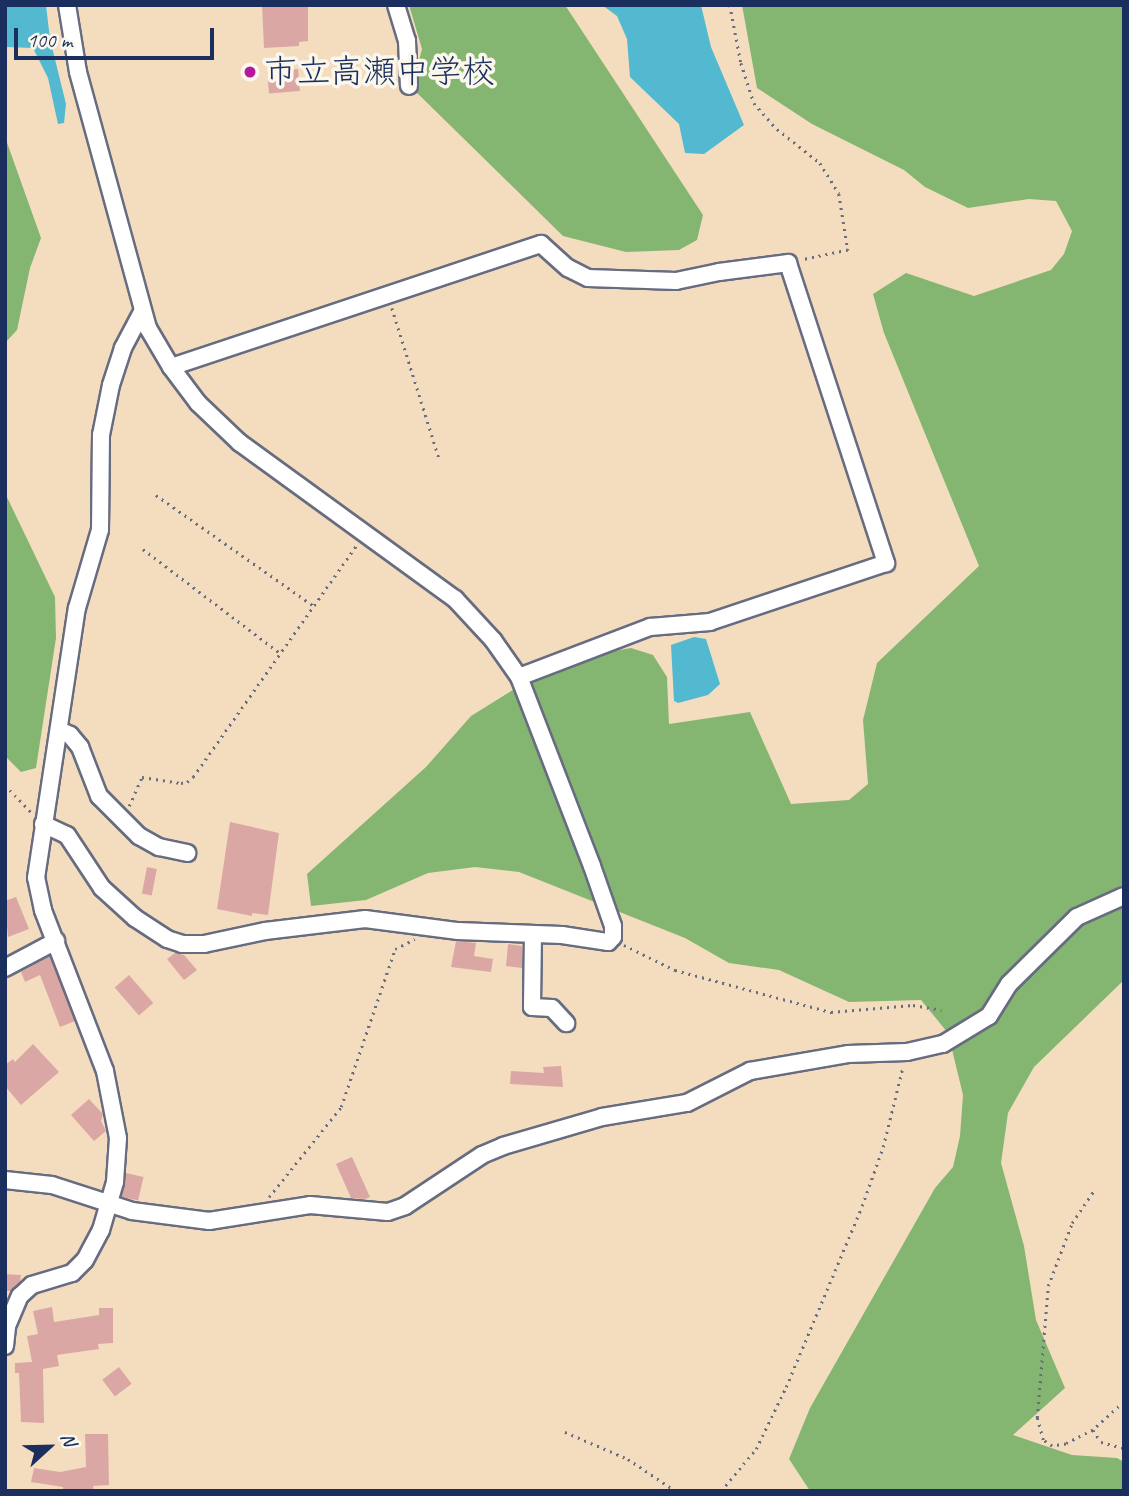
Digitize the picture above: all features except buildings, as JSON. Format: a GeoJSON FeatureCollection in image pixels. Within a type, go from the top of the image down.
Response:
{"type":"FeatureCollection","features":[{"type":"Feature","properties":{"kind":"street"},"geometry":{"type":"LineString","coordinates":[[43,824],[67,835],[102,888],[135,918],[167,939],[182,944],[204,944],[265,931],[365,919],[608,942],[611,939],[613,926],[609,914],[519,677],[493,640],[455,599],[240,443],[198,403],[171,367],[142,312],[78,72],[66,5]]}},
{"type":"Feature","properties":{"kind":"street"},"geometry":{"type":"LineString","coordinates":[[396,5],[407,41],[409,86]]}},
{"type":"Feature","properties":{"kind":"street"},"geometry":{"type":"LineString","coordinates":[[171,367],[541,244],[568,268],[588,278],[676,281],[788,263],[886,563],[710,622],[650,628],[519,677]]}},
{"type":"Feature","properties":{"kind":"street"},"geometry":{"type":"LineString","coordinates":[[5,1346],[7,1326],[20,1296],[32,1285],[60,1278],[79,1266],[101,1230],[115,1182],[117,1161],[114,1109],[101,1057],[38,891],[43,824],[77,608],[100,530],[101,436],[111,385],[123,348],[142,312]]}},
{"type":"Feature","properties":{"kind":"street"},"geometry":{"type":"LineString","coordinates":[[59,730],[76,742],[99,796],[139,836],[159,848],[187,853]]}},
{"type":"Feature","properties":{"kind":"street"},"geometry":{"type":"LineString","coordinates":[[5,1180],[52,1185],[107,1205],[209,1221],[254,1216],[310,1205],[388,1212],[405,1206],[482,1155],[503,1146],[602,1117],[687,1103],[750,1071],[848,1054],[907,1052],[943,1044],[976,1027],[989,1016],[1009,984],[1077,917],[1124,896]]}},
{"type":"Feature","properties":{"kind":"street"},"geometry":{"type":"LineString","coordinates":[[533,934],[532,1007],[552,1008],[566,1023]]}},
{"type":"Feature","properties":{"kind":"street"},"geometry":{"type":"LineString","coordinates":[[5,968],[56,941]]}},
{"type":"Feature","properties":{"kind":"path"},"geometry":{"type":"LineString","coordinates":[[730,5],[741,63],[754,103],[777,130],[820,163],[839,194],[848,250],[788,263]]}},
{"type":"Feature","properties":{"kind":"path"},"geometry":{"type":"LineString","coordinates":[[388,295],[439,458]]}},
{"type":"Feature","properties":{"kind":"path"},"geometry":{"type":"LineString","coordinates":[[156,495],[314,606]]}},
{"type":"Feature","properties":{"kind":"path"},"geometry":{"type":"LineString","coordinates":[[123,818],[142,777],[181,783],[193,777],[366,532]]}},
{"type":"Feature","properties":{"kind":"path"},"geometry":{"type":"LineString","coordinates":[[143,549],[280,653]]}},
{"type":"Feature","properties":{"kind":"path"},"geometry":{"type":"LineString","coordinates":[[5,785],[43,824]]}},
{"type":"Feature","properties":{"kind":"path"},"geometry":{"type":"LineString","coordinates":[[254,1216],[341,1107],[396,949],[416,939],[420,926]]}},
{"type":"Feature","properties":{"kind":"path"},"geometry":{"type":"LineString","coordinates":[[611,939],[675,970],[831,1012],[913,1005],[942,1010]]}},
{"type":"Feature","properties":{"kind":"path"},"geometry":{"type":"LineString","coordinates":[[721,1491],[756,1449],[844,1251],[883,1147],[907,1052]]}},
{"type":"Feature","properties":{"kind":"path"},"geometry":{"type":"LineString","coordinates":[[1094,1189],[1072,1223],[1048,1286],[1037,1418],[1043,1440],[1052,1446],[1066,1444],[1093,1430],[1124,1402]]}},
{"type":"Feature","properties":{"kind":"path"},"geometry":{"type":"LineString","coordinates":[[1093,1430],[1101,1442],[1124,1448]]}},
{"type":"Feature","properties":{"kind":"path"},"geometry":{"type":"LineString","coordinates":[[565,1433],[628,1459],[676,1491]]}},
{"type":"Feature","properties":{"kind":"green space"},"geometry":{"type":"Polygon","coordinates":[[[409,5],[565,5],[703,215],[697,240],[679,250],[626,252],[563,236],[412,88],[422,49],[409,5]]]}},
{"type":"Feature","properties":{"kind":"green space"},"geometry":{"type":"Polygon","coordinates":[[[742,5],[1124,5],[1124,980],[1034,1067],[1008,1113],[1001,1163],[1024,1246],[1036,1320],[1065,1388],[1013,1435],[1072,1455],[1117,1458],[1124,1462],[1124,1491],[810,1491],[789,1459],[810,1408],[935,1188],[953,1167],[960,1136],[963,1095],[948,1033],[921,1000],[849,1002],[779,970],[729,963],[685,938],[519,872],[475,867],[428,873],[366,900],[311,906],[307,874],[426,767],[471,716],[561,660],[631,648],[653,655],[667,677],[669,724],[750,712],[791,804],[849,800],[868,784],[863,720],[877,663],[979,566],[884,333],[873,294],[906,273],[974,296],[1051,270],[1064,254],[1072,231],[1056,201],[1029,199],[968,208],[925,187],[904,170],[812,124],[757,88],[742,5]]]}},
{"type":"Feature","properties":{"kind":"green space"},"geometry":{"type":"Polygon","coordinates":[[[5,137],[41,238],[30,268],[17,330],[5,343],[5,137]]]}},
{"type":"Feature","properties":{"kind":"green space"},"geometry":{"type":"Polygon","coordinates":[[[5,493],[55,597],[56,638],[36,768],[21,772],[5,756],[5,493]]]}},
{"type":"Feature","properties":{"kind":"water"},"geometry":{"type":"Polygon","coordinates":[[[5,5],[46,5],[50,39],[66,104],[64,123],[58,124],[48,78],[33,48],[5,47],[5,5]]]}},
{"type":"Feature","properties":{"kind":"water"},"geometry":{"type":"Polygon","coordinates":[[[602,5],[701,5],[711,47],[744,125],[704,154],[685,153],[679,124],[630,77],[627,39],[617,16],[602,5]]]}},
{"type":"Feature","properties":{"kind":"water"},"geometry":{"type":"Polygon","coordinates":[[[694,637],[706,639],[720,684],[708,695],[678,703],[674,701],[671,645],[694,637]]]}},
{"type":"Feature","properties":{"kind":"place","name":"市立高瀬中学校"},"geometry":{"type":"Point","coordinates":[250,72]}}]}
